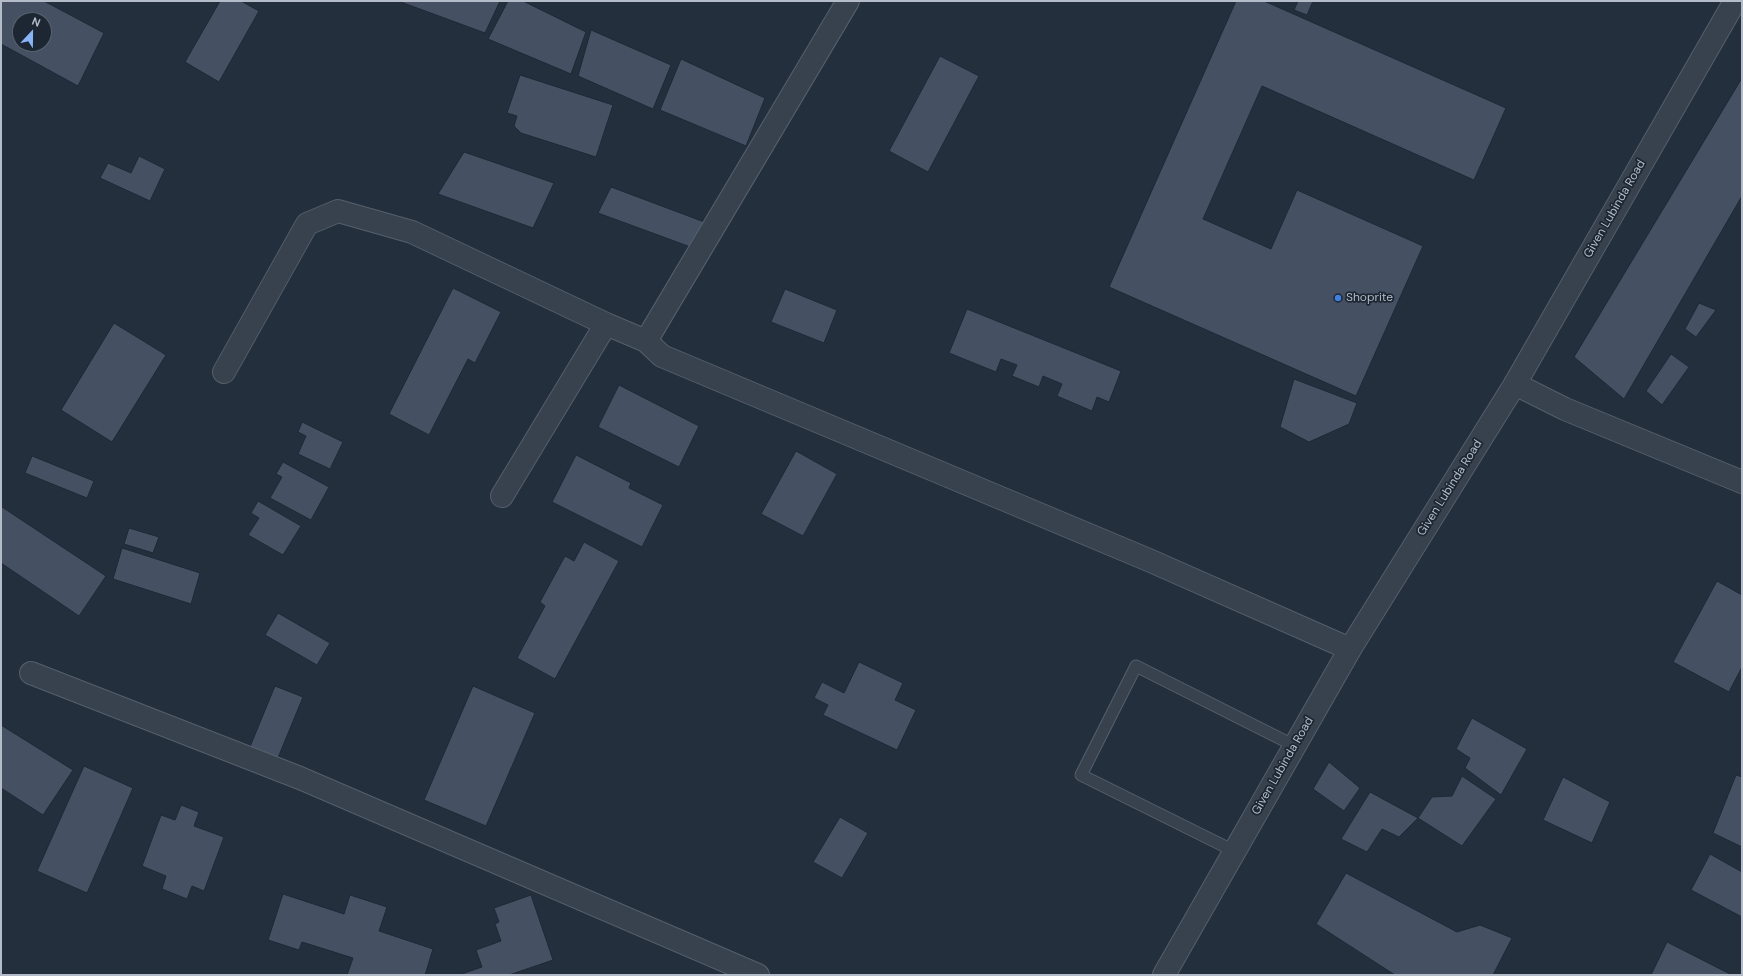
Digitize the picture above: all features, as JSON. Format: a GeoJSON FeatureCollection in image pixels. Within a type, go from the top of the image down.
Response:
{"type":"FeatureCollection","features":[{"type":"Feature","properties":{"kind":"street"},"geometry":{"type":"LineString","coordinates":[[646,341],[848,1]]}},
{"type":"Feature","properties":{"kind":"street","name":"Given Lubinda Road"},"geometry":{"type":"LineString","coordinates":[[1164,975],[1350,648],[1515,384],[1735,1]]}},
{"type":"Feature","properties":{"kind":"street"},"geometry":{"type":"LineString","coordinates":[[224,372],[308,224],[338,211],[412,232],[606,324],[646,341],[662,356],[1136,555],[1350,648]]}},
{"type":"Feature","properties":{"kind":"street"},"geometry":{"type":"LineString","coordinates":[[502,496],[606,324]]}},
{"type":"Feature","properties":{"kind":"street"},"geometry":{"type":"LineString","coordinates":[[1515,384],[1565,409],[1742,482]]}},
{"type":"Feature","properties":{"kind":"street"},"geometry":{"type":"LineString","coordinates":[[31,673],[300,778],[758,975]]}},
{"type":"Feature","properties":{"kind":"lane"},"geometry":{"type":"LineString","coordinates":[[1234,851],[1082,775],[1136,666],[1295,746]]}},
{"type":"Feature","properties":{"kind":"building"},"geometry":{"type":"Polygon","coordinates":[[[1,1],[44,1],[104,33],[78,86],[16,52],[52,52],[52,12],[12,12],[12,50],[1,44],[1,1]]]}},
{"type":"Feature","properties":{"kind":"building"},"geometry":{"type":"Polygon","coordinates":[[[220,1],[241,1],[259,11],[219,82],[185,62],[220,1]]]}},
{"type":"Feature","properties":{"kind":"building"},"geometry":{"type":"Polygon","coordinates":[[[398,1],[500,1],[485,33],[398,1]]]}},
{"type":"Feature","properties":{"kind":"building"},"geometry":{"type":"Polygon","coordinates":[[[508,1],[523,1],[586,32],[571,74],[488,39],[508,1]]]}},
{"type":"Feature","properties":{"kind":"building"},"geometry":{"type":"Polygon","coordinates":[[[1236,1],[1264,1],[1506,108],[1474,180],[1262,86],[1203,219],[1271,249],[1297,190],[1423,246],[1356,396],[1109,287],[1236,1]]]}},
{"type":"Feature","properties":{"kind":"building"},"geometry":{"type":"Polygon","coordinates":[[[1298,1],[1313,1],[1307,15],[1294,10],[1298,1]]]}},
{"type":"Feature","properties":{"kind":"building"},"geometry":{"type":"Polygon","coordinates":[[[591,30],[671,65],[653,109],[578,76],[591,30]]]}},
{"type":"Feature","properties":{"kind":"building"},"geometry":{"type":"Polygon","coordinates":[[[940,56],[979,76],[928,172],[889,151],[940,56]]]}},
{"type":"Feature","properties":{"kind":"building"},"geometry":{"type":"Polygon","coordinates":[[[681,59],[765,98],[746,146],[660,110],[681,59]]]}},
{"type":"Feature","properties":{"kind":"building"},"geometry":{"type":"Polygon","coordinates":[[[520,75],[613,105],[596,157],[521,133],[514,126],[517,116],[507,113],[520,75]]]}},
{"type":"Feature","properties":{"kind":"building"},"geometry":{"type":"Polygon","coordinates":[[[1742,78],[1742,196],[1624,399],[1574,357],[1742,78]]]}},
{"type":"Feature","properties":{"kind":"building"},"geometry":{"type":"Polygon","coordinates":[[[464,152],[554,183],[533,228],[438,194],[464,152]]]}},
{"type":"Feature","properties":{"kind":"building"},"geometry":{"type":"Polygon","coordinates":[[[139,156],[165,169],[150,201],[100,178],[108,163],[131,173],[139,156]]]}},
{"type":"Feature","properties":{"kind":"building"},"geometry":{"type":"Polygon","coordinates":[[[611,187],[707,223],[696,249],[598,213],[611,187]]]}},
{"type":"Feature","properties":{"kind":"building"},"geometry":{"type":"Polygon","coordinates":[[[453,288],[501,312],[475,363],[468,359],[429,435],[389,414],[453,288]]]}},
{"type":"Feature","properties":{"kind":"building"},"geometry":{"type":"Polygon","coordinates":[[[785,289],[837,310],[824,343],[771,322],[785,289]]]}},
{"type":"Feature","properties":{"kind":"building"},"geometry":{"type":"Polygon","coordinates":[[[1699,303],[1716,310],[1696,337],[1685,329],[1699,303]]]}},
{"type":"Feature","properties":{"kind":"building"},"geometry":{"type":"Polygon","coordinates":[[[967,309],[1121,371],[1109,402],[1097,397],[1092,411],[1057,396],[1062,384],[1043,376],[1039,387],[1012,376],[1017,365],[1001,359],[996,372],[949,353],[967,309]]]}},
{"type":"Feature","properties":{"kind":"building"},"geometry":{"type":"Polygon","coordinates":[[[114,323],[166,355],[112,442],[61,410],[114,323]]]}},
{"type":"Feature","properties":{"kind":"building"},"geometry":{"type":"Polygon","coordinates":[[[1671,354],[1689,367],[1662,405],[1646,391],[1671,354]]]}},
{"type":"Feature","properties":{"kind":"building"},"geometry":{"type":"Polygon","coordinates":[[[1294,379],[1357,403],[1349,424],[1309,442],[1280,427],[1294,379]]]}},
{"type":"Feature","properties":{"kind":"building"},"geometry":{"type":"Polygon","coordinates":[[[619,385],[699,426],[679,467],[598,427],[619,385]]]}},
{"type":"Feature","properties":{"kind":"building"},"geometry":{"type":"Polygon","coordinates":[[[302,422],[343,442],[330,469],[298,454],[306,436],[298,432],[302,422]]]}},
{"type":"Feature","properties":{"kind":"building"},"geometry":{"type":"Polygon","coordinates":[[[796,451],[837,474],[803,536],[761,514],[796,451]]]}},
{"type":"Feature","properties":{"kind":"building"},"geometry":{"type":"Polygon","coordinates":[[[576,455],[631,483],[629,488],[663,505],[642,547],[552,502],[576,455]]]}},
{"type":"Feature","properties":{"kind":"building"},"geometry":{"type":"Polygon","coordinates":[[[32,456],[94,481],[87,498],[25,473],[32,456]]]}},
{"type":"Feature","properties":{"kind":"building"},"geometry":{"type":"Polygon","coordinates":[[[283,462],[329,487],[311,520],[270,498],[282,477],[276,474],[283,462]]]}},
{"type":"Feature","properties":{"kind":"building"},"geometry":{"type":"Polygon","coordinates":[[[258,501],[301,526],[283,555],[248,535],[259,518],[251,513],[258,501]]]}},
{"type":"Feature","properties":{"kind":"building"},"geometry":{"type":"Polygon","coordinates":[[[2,507],[106,576],[79,616],[1,563],[2,507]]]}},
{"type":"Feature","properties":{"kind":"building"},"geometry":{"type":"Polygon","coordinates":[[[129,528],[159,537],[153,553],[124,544],[129,528]]]}},
{"type":"Feature","properties":{"kind":"building"},"geometry":{"type":"Polygon","coordinates":[[[584,542],[619,561],[555,679],[517,658],[545,606],[540,602],[565,556],[574,561],[584,542]]]}},
{"type":"Feature","properties":{"kind":"building"},"geometry":{"type":"Polygon","coordinates":[[[122,548],[200,573],[191,604],[113,579],[122,548]]]}},
{"type":"Feature","properties":{"kind":"building"},"geometry":{"type":"Polygon","coordinates":[[[1717,581],[1742,595],[1742,667],[1729,692],[1673,662],[1717,581]]]}},
{"type":"Feature","properties":{"kind":"building"},"geometry":{"type":"Polygon","coordinates":[[[278,613],[330,643],[317,665],[265,635],[278,613]]]}},
{"type":"Feature","properties":{"kind":"building"},"geometry":{"type":"Polygon","coordinates":[[[859,662],[903,683],[895,700],[916,710],[897,750],[823,715],[828,705],[814,698],[822,682],[844,693],[859,662]]]}},
{"type":"Feature","properties":{"kind":"building"},"geometry":{"type":"Polygon","coordinates":[[[275,686],[303,697],[275,765],[247,754],[275,686]]]}},
{"type":"Feature","properties":{"kind":"building"},"geometry":{"type":"Polygon","coordinates":[[[473,686],[535,713],[486,826],[424,800],[473,686]]]}},
{"type":"Feature","properties":{"kind":"building"},"geometry":{"type":"Polygon","coordinates":[[[1472,718],[1527,749],[1501,795],[1465,768],[1470,758],[1456,749],[1472,718]]]}},
{"type":"Feature","properties":{"kind":"building"},"geometry":{"type":"Polygon","coordinates":[[[1,725],[73,770],[43,815],[1,788],[1,725]]]}},
{"type":"Feature","properties":{"kind":"building"},"geometry":{"type":"Polygon","coordinates":[[[1329,762],[1360,788],[1344,811],[1313,789],[1329,762]]]}},
{"type":"Feature","properties":{"kind":"building"},"geometry":{"type":"Polygon","coordinates":[[[84,766],[133,788],[87,893],[37,871],[84,766]]]}},
{"type":"Feature","properties":{"kind":"building"},"geometry":{"type":"Polygon","coordinates":[[[1736,775],[1742,777],[1742,847],[1713,833],[1736,775]]]}},
{"type":"Feature","properties":{"kind":"building"},"geometry":{"type":"Polygon","coordinates":[[[1462,776],[1496,799],[1462,846],[1418,818],[1432,797],[1452,796],[1462,776]]]}},
{"type":"Feature","properties":{"kind":"building"},"geometry":{"type":"Polygon","coordinates":[[[1563,777],[1610,802],[1592,843],[1543,820],[1563,777]]]}},
{"type":"Feature","properties":{"kind":"building"},"geometry":{"type":"Polygon","coordinates":[[[1370,792],[1418,818],[1399,837],[1382,829],[1367,852],[1341,839],[1370,792]]]}},
{"type":"Feature","properties":{"kind":"building"},"geometry":{"type":"Polygon","coordinates":[[[181,805],[199,812],[194,826],[224,837],[204,891],[192,886],[187,899],[162,889],[166,876],[142,866],[161,815],[175,820],[181,805]]]}},
{"type":"Feature","properties":{"kind":"building"},"geometry":{"type":"Polygon","coordinates":[[[840,817],[868,833],[842,878],[813,862],[840,817]]]}},
{"type":"Feature","properties":{"kind":"building"},"geometry":{"type":"Polygon","coordinates":[[[1710,854],[1742,872],[1742,917],[1691,890],[1710,854]]]}},
{"type":"Feature","properties":{"kind":"building"},"geometry":{"type":"Polygon","coordinates":[[[1346,873],[1457,932],[1480,925],[1512,938],[1493,975],[1395,975],[1316,924],[1346,873]]]}},
{"type":"Feature","properties":{"kind":"building"},"geometry":{"type":"Polygon","coordinates":[[[283,894],[344,914],[350,895],[387,907],[379,931],[433,949],[425,975],[347,975],[353,958],[302,942],[299,950],[268,940],[283,894]]]}},
{"type":"Feature","properties":{"kind":"building"},"geometry":{"type":"Polygon","coordinates":[[[531,895],[553,960],[509,975],[459,975],[482,967],[476,950],[501,941],[495,924],[499,922],[494,908],[531,895]]]}},
{"type":"Feature","properties":{"kind":"building"},"geometry":{"type":"Polygon","coordinates":[[[1667,942],[1732,975],[1651,975],[1667,942]]]}},
{"type":"Feature","properties":{"kind":"place","name":"Shoprite"},"geometry":{"type":"Point","coordinates":[1338,298]}}]}
